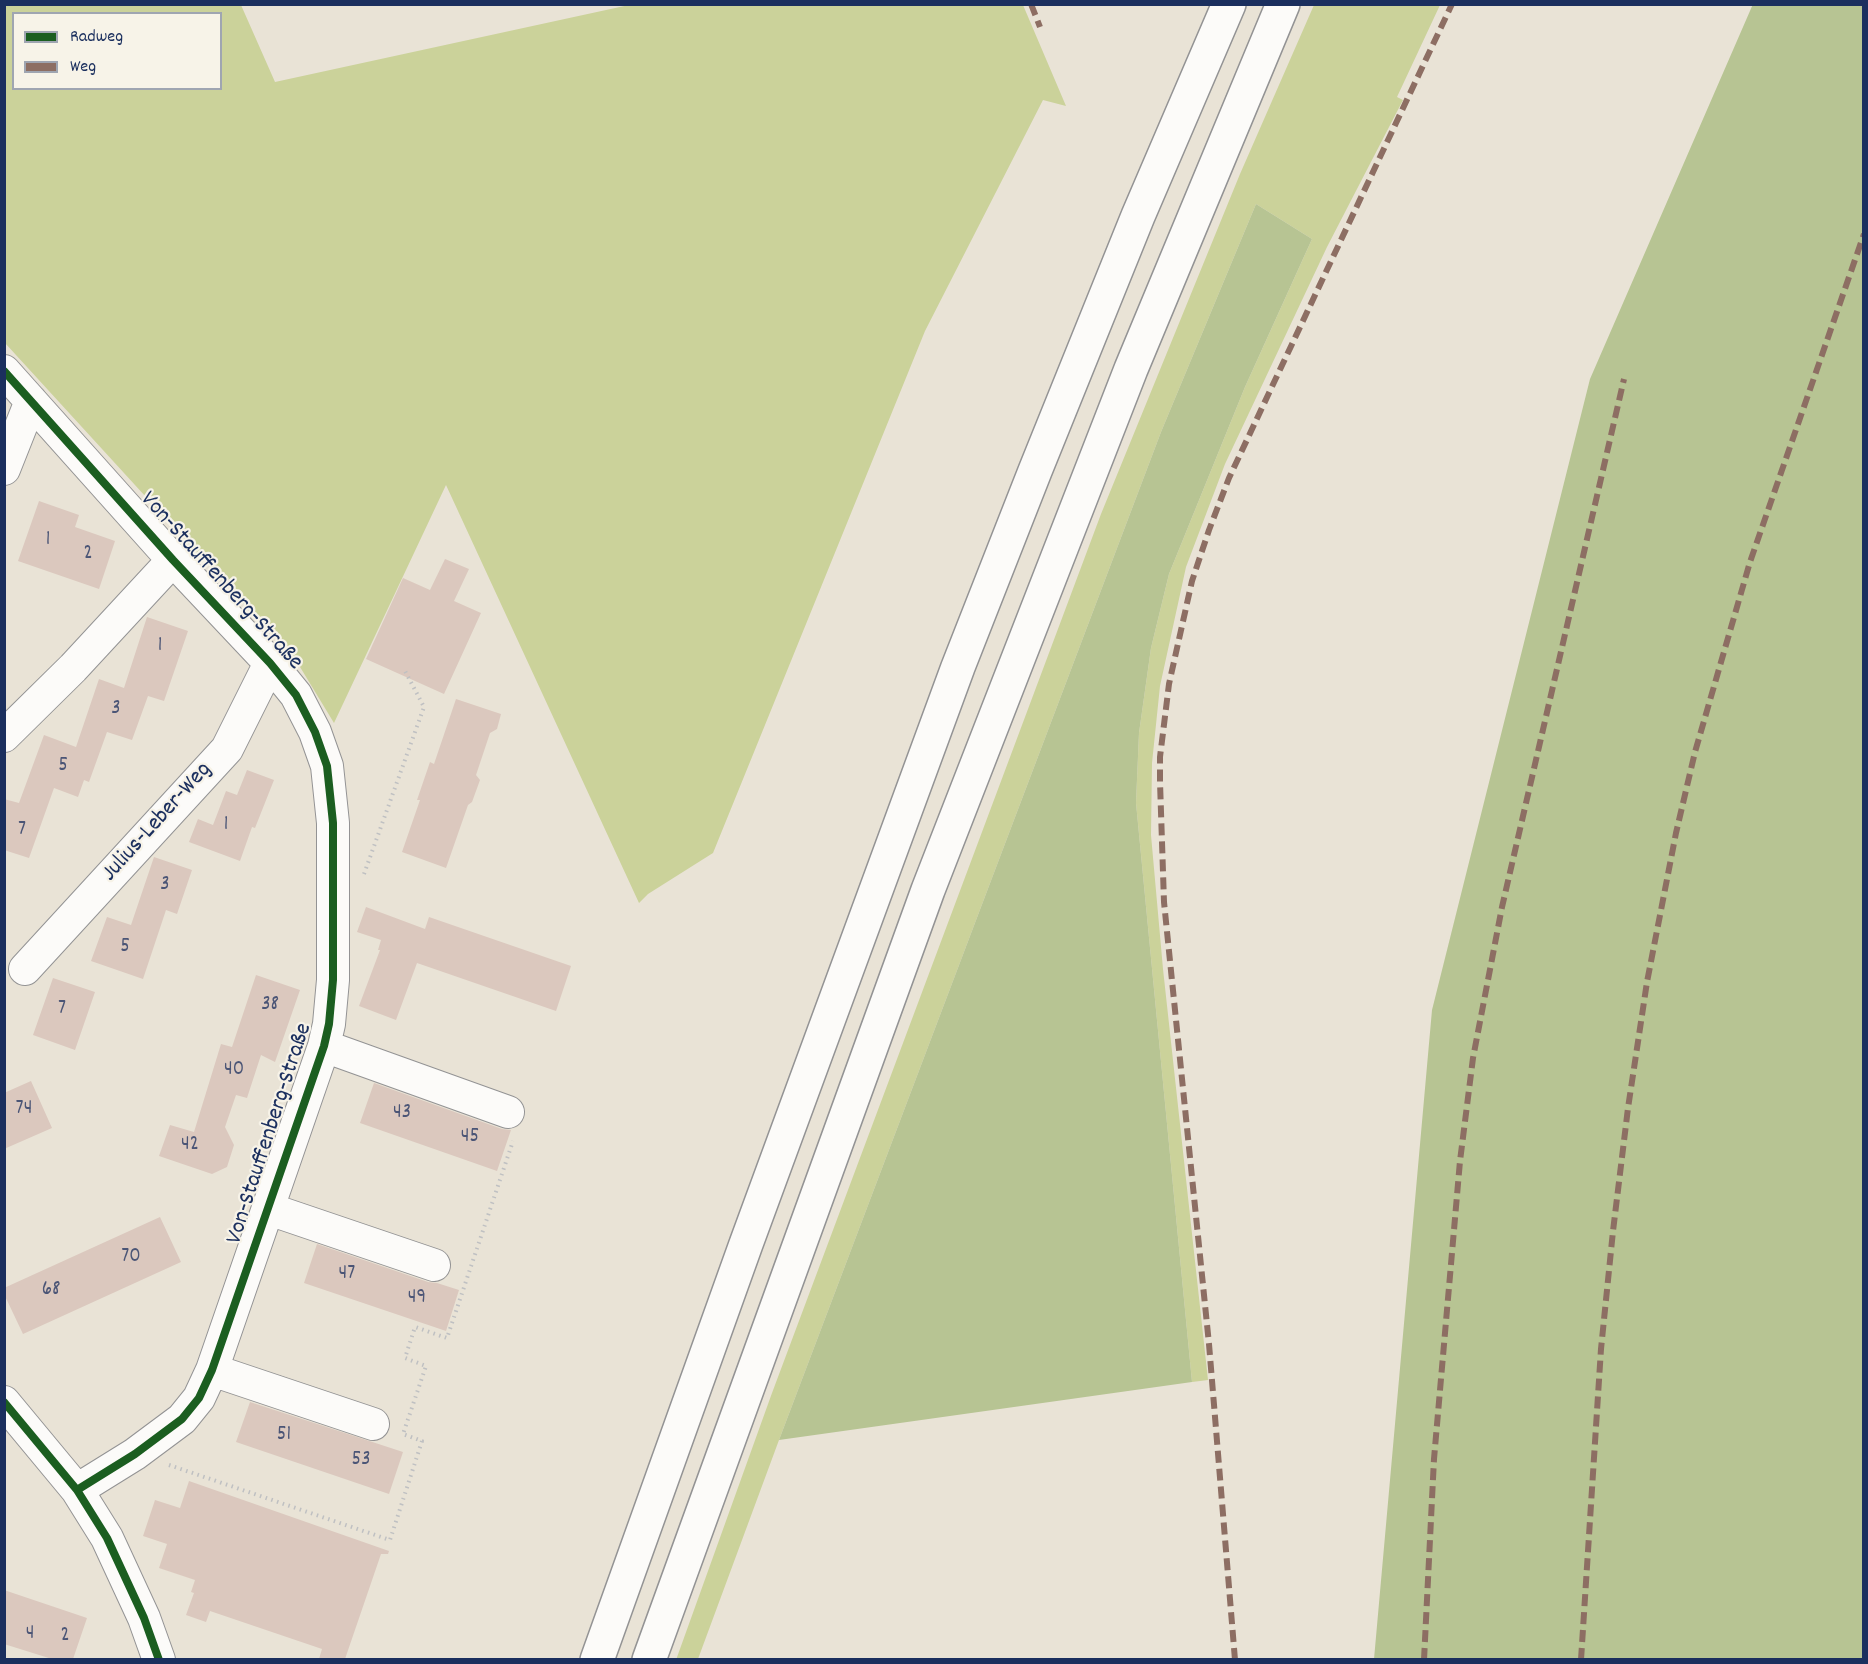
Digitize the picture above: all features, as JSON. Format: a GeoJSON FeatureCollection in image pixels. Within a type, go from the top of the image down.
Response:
{"type":"FeatureCollection","features":[{"type":"Feature","properties":{"kind":"highway"},"geometry":{"type":"LineString","coordinates":[[597,1659],[746,1244],[958,667],[1138,216],[1229,4]]}},
{"type":"Feature","properties":{"kind":"highway"},"geometry":{"type":"LineString","coordinates":[[649,1659],[932,879],[1131,369],[1283,4]]}},
{"type":"Feature","properties":{"kind":"street","name":"Von-Stauffenberg-Straße"},"geometry":{"type":"LineString","coordinates":[[4,371],[173,560],[289,685],[315,732],[329,777],[333,823],[334,957],[331,1003],[324,1046],[212,1370],[199,1398],[182,1419],[135,1454],[76,1490]]}},
{"type":"Feature","properties":{"kind":"street"},"geometry":{"type":"LineString","coordinates":[[4,469],[31,401]]}},
{"type":"Feature","properties":{"kind":"street"},"geometry":{"type":"LineString","coordinates":[[4,736],[73,668],[173,560]]}},
{"type":"Feature","properties":{"kind":"street","name":"Julius-Leber-Weg"},"geometry":{"type":"LineString","coordinates":[[25,969],[227,749],[270,663]]}},
{"type":"Feature","properties":{"kind":"street"},"geometry":{"type":"LineString","coordinates":[[324,1046],[508,1112]]}},
{"type":"Feature","properties":{"kind":"street"},"geometry":{"type":"LineString","coordinates":[[269,1209],[434,1265]]}},
{"type":"Feature","properties":{"kind":"street"},"geometry":{"type":"LineString","coordinates":[[212,1370],[372,1424]]}},
{"type":"Feature","properties":{"kind":"street"},"geometry":{"type":"LineString","coordinates":[[4,1402],[76,1490],[107,1538],[148,1626],[159,1659]]}},
{"type":"Feature","properties":{"kind":"path"},"geometry":{"type":"LineString","coordinates":[[363,878],[424,707],[404,669]]}},
{"type":"Feature","properties":{"kind":"path"},"geometry":{"type":"LineString","coordinates":[[135,1454],[390,1540],[422,1441],[403,1434],[426,1366],[405,1358],[415,1327],[447,1338],[468,1281],[521,1117],[508,1112]]}},
{"type":"Feature","properties":{"kind":"green space"},"geometry":{"type":"Polygon","coordinates":[[[5,4],[241,5],[275,82],[629,5],[1023,5],[1066,106],[1043,100],[925,331],[713,853],[648,894],[639,903],[446,485],[334,723],[297,662],[5,343],[5,4]]]}},
{"type":"Feature","properties":{"kind":"green space"},"geometry":{"type":"Polygon","coordinates":[[[1753,4],[1863,5],[1863,1659],[1374,1659],[1432,1010],[1590,379],[1753,4]]]}},
{"type":"Feature","properties":{"kind":"green space"},"geometry":{"type":"Polygon","coordinates":[[[1314,5],[1440,5],[1397,97],[1403,100],[1327,247],[1225,464],[1186,567],[1160,686],[1152,763],[1151,835],[1163,969],[1208,1380],[1192,1382],[1136,803],[1139,733],[1151,648],[1169,574],[1245,387],[1312,239],[1256,204],[1161,432],[698,1659],[676,1660],[772,1393],[1101,514],[1240,174],[1314,5]]]}},
{"type":"Feature","properties":{"kind":"green space"},"geometry":{"type":"Polygon","coordinates":[[[1256,204],[1312,239],[1245,387],[1169,574],[1151,648],[1139,733],[1136,803],[1192,1382],[779,1440],[1161,432],[1256,204]]]}},
{"type":"Feature","properties":{"kind":"building"},"geometry":{"type":"Polygon","coordinates":[[[39,501],[79,515],[75,527],[115,541],[99,589],[18,561],[39,501]]]}},
{"type":"Feature","properties":{"kind":"building"},"geometry":{"type":"Polygon","coordinates":[[[445,559],[469,569],[454,601],[481,613],[444,694],[366,659],[403,578],[430,590],[445,559]]]}},
{"type":"Feature","properties":{"kind":"building"},"geometry":{"type":"Polygon","coordinates":[[[147,617],[188,631],[164,701],[148,696],[132,740],[107,732],[89,782],[84,780],[78,797],[54,788],[29,858],[4,850],[4,799],[19,803],[44,735],[76,747],[99,679],[124,688],[147,617]]]}},
{"type":"Feature","properties":{"kind":"building"},"geometry":{"type":"Polygon","coordinates":[[[456,699],[501,714],[497,729],[490,733],[476,775],[480,780],[472,802],[468,805],[446,868],[402,852],[430,762],[434,764],[456,699]]]}},
{"type":"Feature","properties":{"kind":"building"},"geometry":{"type":"Polygon","coordinates":[[[247,770],[274,780],[255,828],[252,827],[240,861],[189,842],[198,819],[213,825],[226,791],[237,795],[247,770]]]}},
{"type":"Feature","properties":{"kind":"building"},"geometry":{"type":"Polygon","coordinates":[[[154,857],[192,870],[177,914],[166,910],[143,979],[91,961],[107,917],[131,925],[154,857]]]}},
{"type":"Feature","properties":{"kind":"building"},"geometry":{"type":"Polygon","coordinates":[[[366,907],[425,929],[429,917],[571,966],[556,1011],[417,963],[396,1020],[359,1006],[380,950],[378,950],[381,940],[357,932],[366,907]]]}},
{"type":"Feature","properties":{"kind":"building"},"geometry":{"type":"Polygon","coordinates":[[[256,975],[300,990],[275,1062],[261,1055],[247,1098],[236,1095],[225,1127],[234,1145],[227,1167],[212,1174],[159,1156],[170,1125],[194,1132],[221,1044],[232,1047],[256,975]]]}},
{"type":"Feature","properties":{"kind":"building"},"geometry":{"type":"Polygon","coordinates":[[[53,978],[95,992],[75,1050],[33,1035],[53,978]]]}},
{"type":"Feature","properties":{"kind":"building"},"geometry":{"type":"Polygon","coordinates":[[[31,1081],[52,1128],[4,1149],[4,1093],[31,1081]]]}},
{"type":"Feature","properties":{"kind":"building"},"geometry":{"type":"Polygon","coordinates":[[[374,1083],[502,1129],[511,1130],[497,1171],[360,1123],[374,1083]]]}},
{"type":"Feature","properties":{"kind":"building"},"geometry":{"type":"Polygon","coordinates":[[[160,1217],[181,1262],[23,1334],[4,1294],[4,1288],[160,1217]]]}},
{"type":"Feature","properties":{"kind":"building"},"geometry":{"type":"Polygon","coordinates":[[[317,1244],[428,1282],[459,1290],[446,1331],[304,1283],[317,1244]]]}},
{"type":"Feature","properties":{"kind":"building"},"geometry":{"type":"Polygon","coordinates":[[[250,1402],[403,1452],[389,1494],[236,1442],[250,1402]]]}},
{"type":"Feature","properties":{"kind":"building"},"geometry":{"type":"Polygon","coordinates":[[[189,1481],[389,1551],[388,1554],[381,1554],[345,1659],[319,1659],[322,1649],[210,1611],[206,1622],[186,1615],[194,1593],[191,1592],[195,1580],[159,1568],[167,1544],[143,1536],[155,1500],[180,1508],[189,1481]]]}},
{"type":"Feature","properties":{"kind":"building"},"geometry":{"type":"Polygon","coordinates":[[[4,1590],[87,1618],[73,1659],[52,1659],[4,1644],[4,1590]]]}},
{"type":"Feature","properties":{"kind":"marked path"},"geometry":{"type":"LineString","coordinates":[[1031,4],[1040,27]]}},
{"type":"Feature","properties":{"kind":"marked path"},"geometry":{"type":"LineString","coordinates":[[1235,1660],[1209,1344],[1164,902],[1160,757],[1169,684],[1192,581],[1229,478],[1452,4]]}},
{"type":"Feature","properties":{"kind":"marked path"},"geometry":{"type":"LineString","coordinates":[[1581,1660],[1601,1349],[1613,1231],[1647,982],[1676,833],[1695,752],[1750,562],[1864,234]]}},
{"type":"Feature","properties":{"kind":"marked path"},"geometry":{"type":"LineString","coordinates":[[1424,1660],[1434,1459],[1460,1161],[1473,1058],[1502,907],[1624,379]]}},
{"type":"Feature","properties":{"kind":"cycle path"},"geometry":{"type":"LineString","coordinates":[[4,371],[173,560],[270,663],[296,695],[315,732],[327,766],[333,823],[333,980],[329,1024],[324,1046],[212,1370],[199,1398],[182,1419],[135,1454],[77,1490]]}},
{"type":"Feature","properties":{"kind":"cycle path"},"geometry":{"type":"LineString","coordinates":[[4,1402],[77,1490],[107,1538],[144,1618],[159,1660]]}}]}
